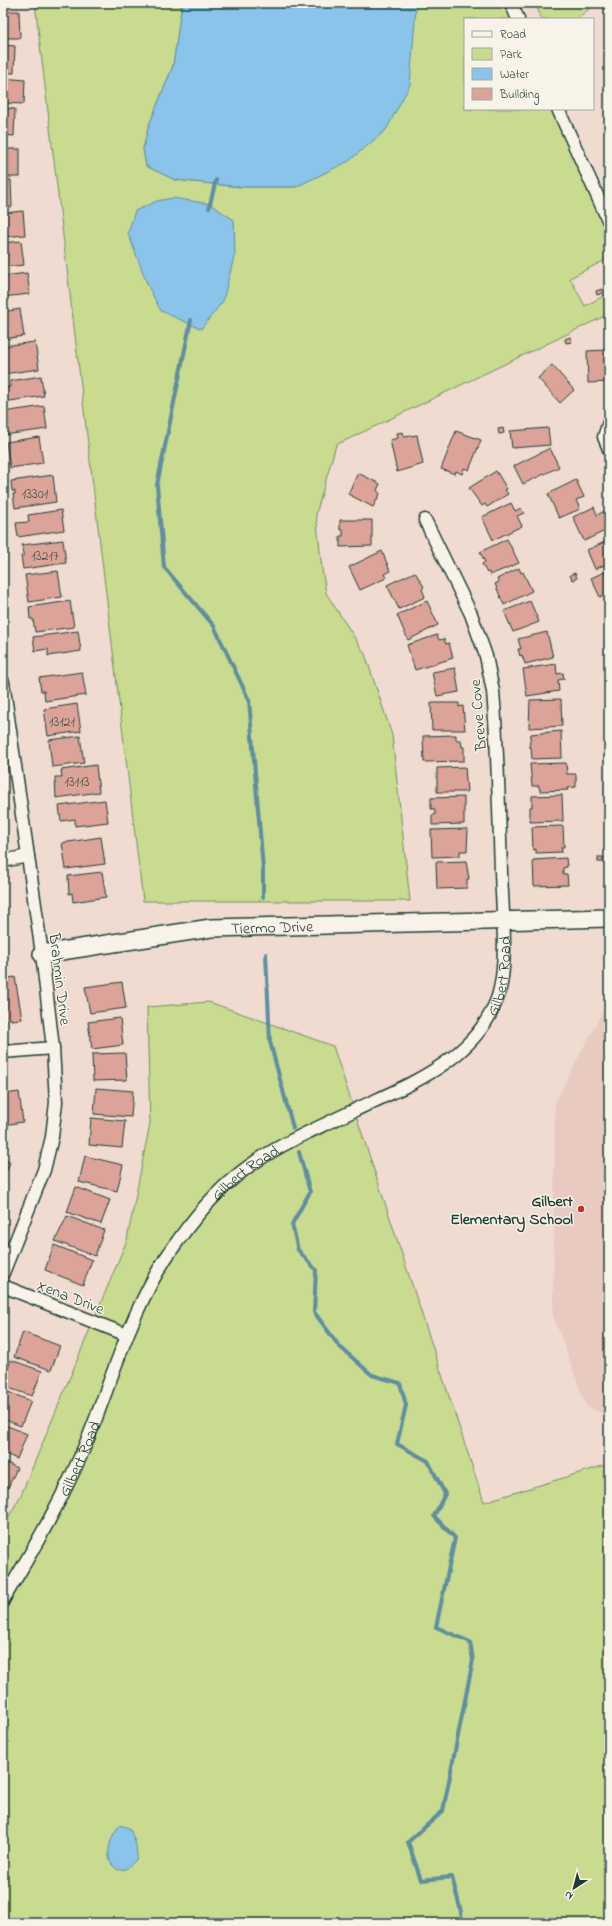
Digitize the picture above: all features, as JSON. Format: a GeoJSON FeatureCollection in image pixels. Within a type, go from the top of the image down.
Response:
{"type":"FeatureCollection","features":[{"type":"Feature","properties":{"kind":"street"},"geometry":{"type":"LineString","coordinates":[[511,3],[518,18]]}},
{"type":"Feature","properties":{"kind":"street"},"geometry":{"type":"LineString","coordinates":[[558,110],[609,222]]}},
{"type":"Feature","properties":{"kind":"street"},"geometry":{"type":"LineString","coordinates":[[609,422],[604,437],[609,449]]}},
{"type":"Feature","properties":{"kind":"street","name":"Breve Cove"},"geometry":{"type":"LineString","coordinates":[[425,520],[471,614],[486,656],[492,691],[495,723],[503,921]]}},
{"type":"Feature","properties":{"kind":"street","name":"Brahmin Drive"},"geometry":{"type":"LineString","coordinates":[[3,682],[42,954],[53,1048],[56,1102],[52,1137],[44,1170],[3,1273]]}},
{"type":"Feature","properties":{"kind":"street"},"geometry":{"type":"LineString","coordinates":[[3,861],[28,856]]}},
{"type":"Feature","properties":{"kind":"street","name":"Gilbert Road"},"geometry":{"type":"LineString","coordinates":[[3,1600],[29,1556],[68,1482],[88,1438],[128,1335],[164,1260],[187,1230],[234,1178],[271,1152],[354,1111],[404,1089],[438,1068],[465,1048],[485,1023],[497,998],[502,974],[503,921],[609,918]]}},
{"type":"Feature","properties":{"kind":"street","name":"Tiermo Drive"},"geometry":{"type":"LineString","coordinates":[[42,954],[211,928],[503,921]]}},
{"type":"Feature","properties":{"kind":"street"},"geometry":{"type":"LineString","coordinates":[[3,1052],[53,1048]]}},
{"type":"Feature","properties":{"kind":"street","name":"Xena Drive"},"geometry":{"type":"LineString","coordinates":[[3,1286],[128,1335]]}},
{"type":"Feature","properties":{"kind":"shaded area","name":"Gilbert Elementary School"},"geometry":{"type":"Polygon","coordinates":[[[609,999],[609,1416],[586,1406],[553,1315],[555,1102],[609,999]]]}},
{"type":"Feature","properties":{"kind":"green space"},"geometry":{"type":"Polygon","coordinates":[[[35,3],[182,3],[173,66],[149,125],[143,149],[146,166],[175,180],[241,187],[296,187],[416,7],[414,3],[504,3],[512,18],[464,18],[464,110],[552,110],[609,233],[609,258],[570,278],[585,306],[609,293],[609,314],[336,445],[316,514],[322,569],[326,593],[365,654],[392,735],[410,901],[143,901],[35,3]]]}},
{"type":"Feature","properties":{"kind":"green space"},"geometry":{"type":"Polygon","coordinates":[[[535,3],[596,3],[578,18],[542,18],[535,3]]]}},
{"type":"Feature","properties":{"kind":"green space"},"geometry":{"type":"Polygon","coordinates":[[[209,1002],[333,1046],[484,1502],[609,1464],[609,1923],[3,1923],[3,1527],[21,1495],[127,1240],[150,1123],[147,1007],[209,1002]]]}},
{"type":"Feature","properties":{"kind":"water"},"geometry":{"type":"Polygon","coordinates":[[[182,3],[414,3],[416,7],[410,85],[386,130],[349,161],[296,187],[241,187],[175,180],[146,166],[143,149],[149,125],[173,66],[182,3]]]}},
{"type":"Feature","properties":{"kind":"water"},"geometry":{"type":"Polygon","coordinates":[[[173,198],[210,204],[234,220],[235,253],[223,301],[201,329],[161,311],[148,286],[128,233],[135,211],[157,201],[173,198]]]}},
{"type":"Feature","properties":{"kind":"water"},"geometry":{"type":"Polygon","coordinates":[[[120,1825],[129,1828],[131,1832],[136,1846],[137,1859],[126,1869],[118,1870],[113,1866],[109,1859],[109,1848],[114,1833],[120,1825]]]}},
{"type":"Feature","properties":{"kind":"building"},"geometry":{"type":"Polygon","coordinates":[[[3,11],[19,11],[20,38],[3,38],[3,11]]]}},
{"type":"Feature","properties":{"kind":"building"},"geometry":{"type":"Polygon","coordinates":[[[3,45],[15,46],[14,73],[3,73],[3,45]]]}},
{"type":"Feature","properties":{"kind":"building"},"geometry":{"type":"Polygon","coordinates":[[[3,78],[25,80],[24,104],[3,103],[3,78]]]}},
{"type":"Feature","properties":{"kind":"building"},"geometry":{"type":"Polygon","coordinates":[[[3,108],[15,109],[14,136],[3,135],[3,108]]]}},
{"type":"Feature","properties":{"kind":"building"},"geometry":{"type":"Polygon","coordinates":[[[3,149],[20,149],[20,177],[3,177],[3,149]]]}},
{"type":"Feature","properties":{"kind":"building"},"geometry":{"type":"Polygon","coordinates":[[[3,180],[11,180],[12,207],[3,207],[3,180]]]}},
{"type":"Feature","properties":{"kind":"building"},"geometry":{"type":"Polygon","coordinates":[[[23,211],[25,235],[3,237],[3,213],[23,211]]]}},
{"type":"Feature","properties":{"kind":"building"},"geometry":{"type":"Polygon","coordinates":[[[21,241],[24,265],[3,267],[3,243],[21,241]]]}},
{"type":"Feature","properties":{"kind":"building"},"geometry":{"type":"Polygon","coordinates":[[[27,273],[30,294],[3,297],[3,276],[27,273]]]}},
{"type":"Feature","properties":{"kind":"building"},"geometry":{"type":"Polygon","coordinates":[[[602,289],[603,293],[597,295],[596,291],[602,289]]]}},
{"type":"Feature","properties":{"kind":"building"},"geometry":{"type":"Polygon","coordinates":[[[20,309],[24,336],[3,339],[3,312],[20,309]]]}},
{"type":"Feature","properties":{"kind":"building"},"geometry":{"type":"Polygon","coordinates":[[[570,337],[572,342],[566,343],[565,339],[570,337]]]}},
{"type":"Feature","properties":{"kind":"building"},"geometry":{"type":"Polygon","coordinates":[[[35,342],[39,369],[3,374],[3,346],[35,342]]]}},
{"type":"Feature","properties":{"kind":"building"},"geometry":{"type":"Polygon","coordinates":[[[606,350],[607,382],[588,383],[587,351],[606,350]]]}},
{"type":"Feature","properties":{"kind":"building"},"geometry":{"type":"Polygon","coordinates":[[[552,365],[574,390],[560,403],[538,378],[552,365]]]}},
{"type":"Feature","properties":{"kind":"building"},"geometry":{"type":"Polygon","coordinates":[[[41,376],[44,396],[3,402],[3,388],[10,387],[10,381],[41,376]]]}},
{"type":"Feature","properties":{"kind":"building"},"geometry":{"type":"Polygon","coordinates":[[[44,406],[47,429],[4,435],[3,422],[6,422],[3,412],[44,406]]]}},
{"type":"Feature","properties":{"kind":"building"},"geometry":{"type":"Polygon","coordinates":[[[503,428],[504,433],[499,434],[498,429],[503,428]]]}},
{"type":"Feature","properties":{"kind":"building"},"geometry":{"type":"Polygon","coordinates":[[[548,428],[550,445],[512,448],[510,431],[548,428]]]}},
{"type":"Feature","properties":{"kind":"building"},"geometry":{"type":"Polygon","coordinates":[[[456,431],[481,440],[469,470],[464,468],[462,474],[456,471],[455,474],[441,469],[456,431]]]}},
{"type":"Feature","properties":{"kind":"building"},"geometry":{"type":"Polygon","coordinates":[[[403,432],[404,437],[417,435],[423,464],[397,472],[390,440],[398,438],[397,433],[403,432]]]}},
{"type":"Feature","properties":{"kind":"building"},"geometry":{"type":"Polygon","coordinates":[[[39,437],[43,463],[10,468],[6,442],[39,437]]]}},
{"type":"Feature","properties":{"kind":"building"},"geometry":{"type":"Polygon","coordinates":[[[550,448],[559,467],[523,484],[514,466],[550,448]]]}},
{"type":"Feature","properties":{"kind":"building"},"geometry":{"type":"Polygon","coordinates":[[[496,471],[507,489],[505,490],[508,494],[487,507],[485,504],[482,506],[469,488],[496,471]]]}},
{"type":"Feature","properties":{"kind":"building"},"geometry":{"type":"Polygon","coordinates":[[[358,473],[380,484],[377,490],[380,494],[373,507],[348,494],[358,473]]]}},
{"type":"Feature","properties":{"kind":"building"},"geometry":{"type":"Polygon","coordinates":[[[53,475],[56,502],[15,508],[13,494],[15,494],[15,491],[12,491],[11,481],[53,475]]]}},
{"type":"Feature","properties":{"kind":"building"},"geometry":{"type":"Polygon","coordinates":[[[576,480],[584,497],[576,500],[580,509],[559,518],[548,494],[576,480]]]}},
{"type":"Feature","properties":{"kind":"building"},"geometry":{"type":"Polygon","coordinates":[[[511,503],[515,511],[521,508],[524,513],[517,516],[522,526],[493,540],[482,517],[511,503]]]}},
{"type":"Feature","properties":{"kind":"building"},"geometry":{"type":"Polygon","coordinates":[[[594,507],[597,515],[605,511],[609,519],[609,529],[584,541],[573,517],[594,507]]]}},
{"type":"Feature","properties":{"kind":"building"},"geometry":{"type":"Polygon","coordinates":[[[61,510],[64,530],[18,537],[16,523],[29,522],[28,515],[61,510]]]}},
{"type":"Feature","properties":{"kind":"building"},"geometry":{"type":"Polygon","coordinates":[[[340,520],[372,520],[372,546],[340,547],[340,536],[343,536],[343,530],[340,530],[340,520]]]}},
{"type":"Feature","properties":{"kind":"building"},"geometry":{"type":"Polygon","coordinates":[[[507,539],[519,563],[490,575],[489,572],[487,573],[482,564],[485,562],[480,552],[507,539]]]}},
{"type":"Feature","properties":{"kind":"building"},"geometry":{"type":"Polygon","coordinates":[[[63,540],[66,563],[23,569],[21,556],[25,555],[23,554],[22,545],[63,540]]]}},
{"type":"Feature","properties":{"kind":"building"},"geometry":{"type":"Polygon","coordinates":[[[609,540],[609,563],[595,569],[587,550],[609,540]]]}},
{"type":"Feature","properties":{"kind":"building"},"geometry":{"type":"Polygon","coordinates":[[[382,551],[390,571],[384,574],[386,578],[360,590],[349,567],[382,551]]]}},
{"type":"Feature","properties":{"kind":"building"},"geometry":{"type":"Polygon","coordinates":[[[519,568],[521,573],[523,572],[532,591],[504,605],[495,584],[499,582],[497,579],[519,568]]]}},
{"type":"Feature","properties":{"kind":"building"},"geometry":{"type":"Polygon","coordinates":[[[609,570],[609,592],[600,597],[591,578],[609,570]]]}},
{"type":"Feature","properties":{"kind":"building"},"geometry":{"type":"Polygon","coordinates":[[[58,571],[62,597],[29,602],[25,575],[58,571]]]}},
{"type":"Feature","properties":{"kind":"building"},"geometry":{"type":"Polygon","coordinates":[[[415,572],[424,587],[422,589],[425,597],[399,609],[387,585],[415,572]]]}},
{"type":"Feature","properties":{"kind":"building"},"geometry":{"type":"Polygon","coordinates":[[[575,573],[577,578],[572,580],[570,575],[575,573]]]}},
{"type":"Feature","properties":{"kind":"building"},"geometry":{"type":"Polygon","coordinates":[[[70,601],[74,627],[35,632],[33,619],[30,619],[29,607],[70,601]]]}},
{"type":"Feature","properties":{"kind":"building"},"geometry":{"type":"Polygon","coordinates":[[[427,601],[438,625],[408,640],[397,615],[427,601]]]}},
{"type":"Feature","properties":{"kind":"building"},"geometry":{"type":"Polygon","coordinates":[[[530,601],[539,622],[513,632],[504,611],[530,601]]]}},
{"type":"Feature","properties":{"kind":"building"},"geometry":{"type":"Polygon","coordinates":[[[78,631],[81,651],[48,656],[48,649],[35,651],[33,637],[78,631]]]}},
{"type":"Feature","properties":{"kind":"building"},"geometry":{"type":"Polygon","coordinates":[[[547,632],[553,657],[525,664],[518,649],[521,649],[518,639],[547,632]]]}},
{"type":"Feature","properties":{"kind":"building"},"geometry":{"type":"Polygon","coordinates":[[[437,635],[439,640],[444,639],[446,644],[449,643],[453,658],[415,670],[407,645],[437,635]]]}},
{"type":"Feature","properties":{"kind":"building"},"geometry":{"type":"Polygon","coordinates":[[[556,664],[557,674],[563,673],[564,679],[558,680],[559,691],[527,696],[523,669],[556,664]]]}},
{"type":"Feature","properties":{"kind":"building"},"geometry":{"type":"Polygon","coordinates":[[[455,668],[459,692],[437,696],[432,672],[455,668]]]}},
{"type":"Feature","properties":{"kind":"building"},"geometry":{"type":"Polygon","coordinates":[[[82,672],[86,695],[45,701],[44,691],[41,691],[39,678],[82,672]]]}},
{"type":"Feature","properties":{"kind":"building"},"geometry":{"type":"Polygon","coordinates":[[[561,699],[562,726],[529,728],[530,700],[561,699]]]}},
{"type":"Feature","properties":{"kind":"building"},"geometry":{"type":"Polygon","coordinates":[[[431,703],[459,703],[459,707],[463,706],[465,730],[432,730],[431,703]]]}},
{"type":"Feature","properties":{"kind":"building"},"geometry":{"type":"Polygon","coordinates":[[[77,704],[81,731],[48,736],[44,709],[77,704]]]}},
{"type":"Feature","properties":{"kind":"building"},"geometry":{"type":"Polygon","coordinates":[[[561,731],[562,758],[532,759],[531,747],[529,747],[531,734],[561,731]]]}},
{"type":"Feature","properties":{"kind":"building"},"geometry":{"type":"Polygon","coordinates":[[[456,735],[456,740],[461,740],[462,747],[464,747],[464,761],[424,762],[423,736],[456,735]]]}},
{"type":"Feature","properties":{"kind":"building"},"geometry":{"type":"Polygon","coordinates":[[[80,736],[84,763],[52,767],[49,740],[80,736]]]}},
{"type":"Feature","properties":{"kind":"building"},"geometry":{"type":"Polygon","coordinates":[[[566,763],[567,774],[576,774],[576,787],[567,788],[568,790],[540,791],[539,786],[532,786],[530,764],[566,763]]]}},
{"type":"Feature","properties":{"kind":"building"},"geometry":{"type":"Polygon","coordinates":[[[96,765],[99,792],[56,798],[55,777],[62,777],[61,770],[96,765]]]}},
{"type":"Feature","properties":{"kind":"building"},"geometry":{"type":"Polygon","coordinates":[[[465,767],[467,792],[437,792],[437,768],[465,767]]]}},
{"type":"Feature","properties":{"kind":"building"},"geometry":{"type":"Polygon","coordinates":[[[562,795],[563,821],[530,822],[532,796],[562,795]]]}},
{"type":"Feature","properties":{"kind":"building"},"geometry":{"type":"Polygon","coordinates":[[[464,797],[464,824],[432,825],[432,815],[435,815],[435,809],[431,809],[431,798],[464,797]]]}},
{"type":"Feature","properties":{"kind":"building"},"geometry":{"type":"Polygon","coordinates":[[[105,800],[108,822],[75,826],[75,819],[61,821],[59,806],[105,800]]]}},
{"type":"Feature","properties":{"kind":"building"},"geometry":{"type":"Polygon","coordinates":[[[563,826],[564,847],[561,847],[562,852],[536,853],[536,849],[533,850],[532,827],[563,826]]]}},
{"type":"Feature","properties":{"kind":"building"},"geometry":{"type":"Polygon","coordinates":[[[468,829],[467,851],[460,851],[460,856],[432,857],[431,830],[468,829]]]}},
{"type":"Feature","properties":{"kind":"building"},"geometry":{"type":"Polygon","coordinates":[[[101,837],[105,864],[66,869],[62,843],[101,837]]]}},
{"type":"Feature","properties":{"kind":"building"},"geometry":{"type":"Polygon","coordinates":[[[598,857],[603,857],[603,862],[598,862],[598,857]]]}},
{"type":"Feature","properties":{"kind":"building"},"geometry":{"type":"Polygon","coordinates":[[[566,858],[567,867],[563,868],[563,874],[567,874],[568,885],[534,886],[533,860],[566,858]]]}},
{"type":"Feature","properties":{"kind":"building"},"geometry":{"type":"Polygon","coordinates":[[[466,861],[469,879],[467,879],[467,888],[437,889],[436,862],[466,861]]]}},
{"type":"Feature","properties":{"kind":"building"},"geometry":{"type":"Polygon","coordinates":[[[102,872],[106,897],[73,902],[72,893],[69,894],[68,876],[102,872]]]}},
{"type":"Feature","properties":{"kind":"building"},"geometry":{"type":"Polygon","coordinates":[[[15,977],[22,1019],[11,1020],[11,1018],[3,1021],[3,979],[15,977]]]}},
{"type":"Feature","properties":{"kind":"building"},"geometry":{"type":"Polygon","coordinates":[[[122,982],[126,1008],[90,1013],[85,987],[122,982]]]}},
{"type":"Feature","properties":{"kind":"building"},"geometry":{"type":"Polygon","coordinates":[[[120,1018],[123,1045],[92,1049],[88,1022],[120,1018]]]}},
{"type":"Feature","properties":{"kind":"building"},"geometry":{"type":"Polygon","coordinates":[[[125,1053],[127,1080],[93,1081],[92,1054],[125,1053]]]}},
{"type":"Feature","properties":{"kind":"building"},"geometry":{"type":"Polygon","coordinates":[[[3,1085],[5,1094],[19,1092],[23,1122],[3,1125],[3,1085]]]}},
{"type":"Feature","properties":{"kind":"building"},"geometry":{"type":"Polygon","coordinates":[[[96,1088],[133,1091],[131,1117],[94,1114],[96,1088]]]}},
{"type":"Feature","properties":{"kind":"building"},"geometry":{"type":"Polygon","coordinates":[[[91,1118],[125,1121],[122,1148],[89,1145],[91,1118]]]}},
{"type":"Feature","properties":{"kind":"building"},"geometry":{"type":"Polygon","coordinates":[[[85,1156],[123,1165],[117,1191],[79,1182],[85,1156]]]}},
{"type":"Feature","properties":{"kind":"building"},"geometry":{"type":"Polygon","coordinates":[[[3,1159],[10,1162],[6,1172],[3,1171],[3,1159]]]}},
{"type":"Feature","properties":{"kind":"building"},"geometry":{"type":"Polygon","coordinates":[[[76,1187],[110,1200],[101,1224],[67,1212],[76,1187]]]}},
{"type":"Feature","properties":{"kind":"building"},"geometry":{"type":"Polygon","coordinates":[[[67,1216],[104,1230],[95,1256],[55,1241],[67,1216]]]}},
{"type":"Feature","properties":{"kind":"building"},"geometry":{"type":"Polygon","coordinates":[[[54,1245],[92,1260],[83,1285],[45,1270],[54,1245]]]}},
{"type":"Feature","properties":{"kind":"building"},"geometry":{"type":"Polygon","coordinates":[[[23,1332],[60,1346],[51,1370],[14,1357],[23,1332]]]}},
{"type":"Feature","properties":{"kind":"building"},"geometry":{"type":"Polygon","coordinates":[[[11,1360],[42,1371],[32,1396],[3,1386],[3,1380],[11,1360]]]}},
{"type":"Feature","properties":{"kind":"building"},"geometry":{"type":"Polygon","coordinates":[[[3,1390],[31,1401],[21,1426],[3,1419],[3,1390]]]}},
{"type":"Feature","properties":{"kind":"building"},"geometry":{"type":"Polygon","coordinates":[[[3,1424],[27,1434],[17,1459],[3,1453],[3,1424]]]}},
{"type":"Feature","properties":{"kind":"building"},"geometry":{"type":"Polygon","coordinates":[[[3,1461],[17,1468],[6,1492],[3,1490],[3,1461]]]}},
{"type":"Feature","properties":{"kind":"waterway"},"geometry":{"type":"LineString","coordinates":[[209,208],[216,180]]}},
{"type":"Feature","properties":{"kind":"waterway"},"geometry":{"type":"LineString","coordinates":[[191,320],[157,485],[164,567],[214,626],[249,700],[263,869],[263,897]]}},
{"type":"Feature","properties":{"kind":"waterway"},"geometry":{"type":"LineString","coordinates":[[266,954],[270,1042],[293,1128]]}},
{"type":"Feature","properties":{"kind":"waterway"},"geometry":{"type":"LineString","coordinates":[[299,1152],[310,1192],[292,1224],[298,1250],[316,1270],[314,1312],[339,1346],[372,1375],[400,1383],[406,1405],[397,1444],[428,1461],[445,1494],[434,1516],[455,1538],[436,1627],[470,1642],[473,1660],[443,1811],[408,1842],[421,1880],[452,1877],[461,1912],[462,1923]]}},
{"type":"Feature","properties":{"kind":"place","name":"Gilbert Elementary School"},"geometry":{"type":"Point","coordinates":[581,1209]}}]}
